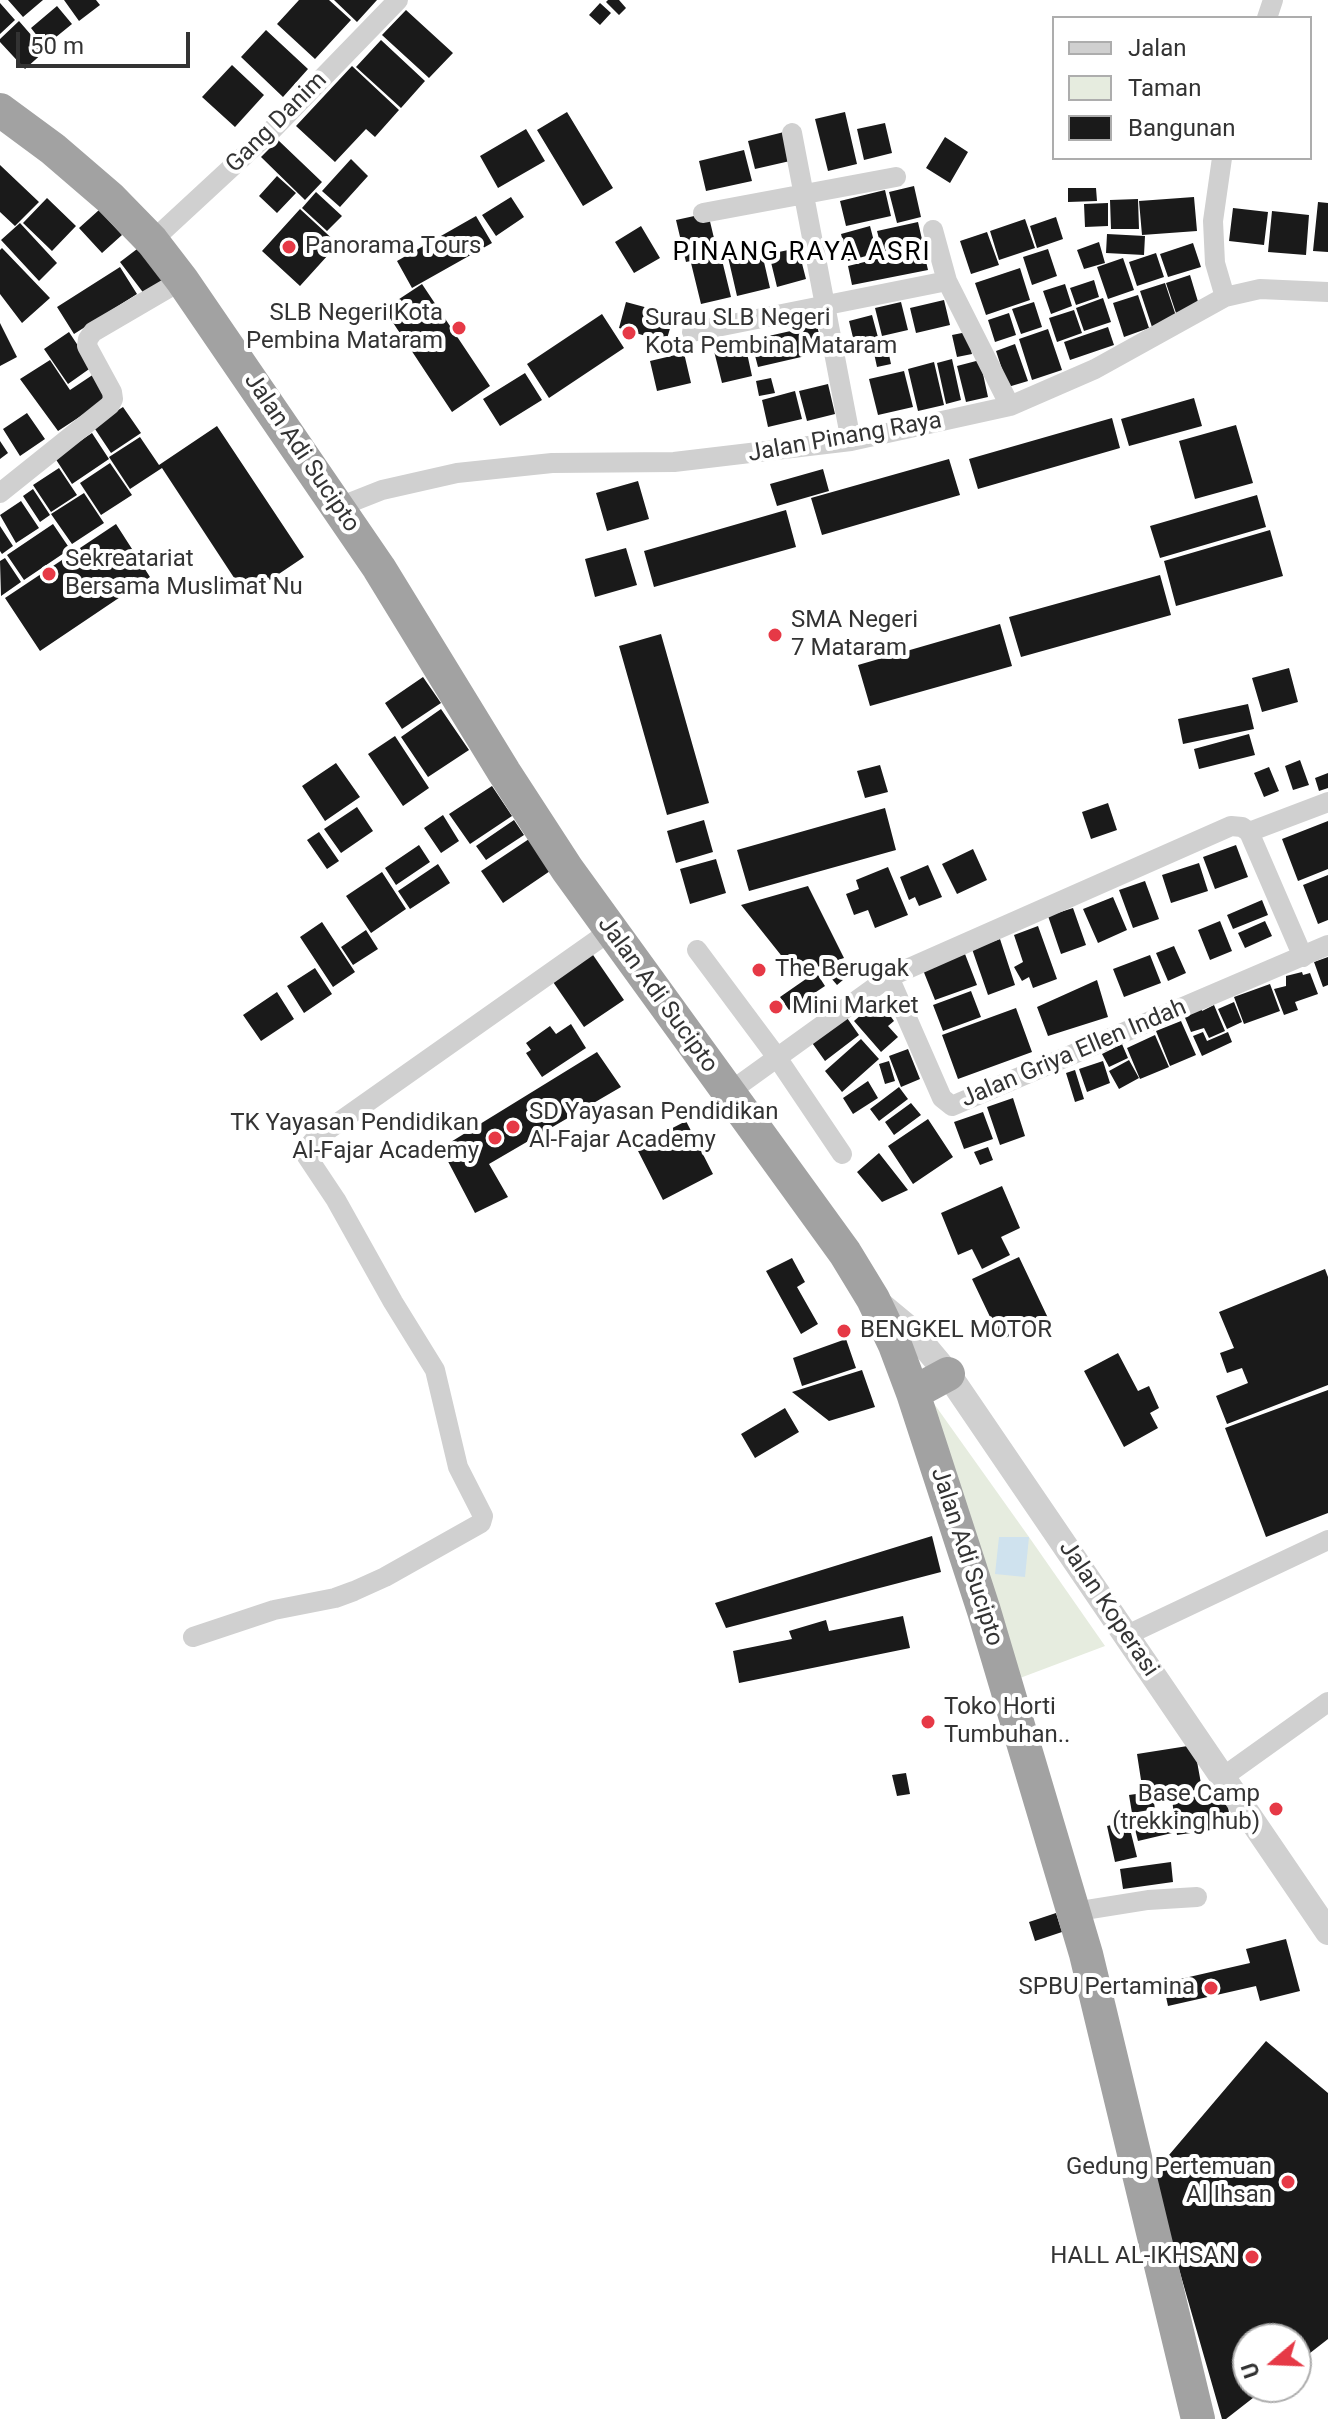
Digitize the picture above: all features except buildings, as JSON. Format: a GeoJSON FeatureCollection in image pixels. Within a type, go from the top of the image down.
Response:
{"type":"FeatureCollection","features":[{"type":"Feature","properties":{"kind":"highway","name":"Jalan Adi Sucipto"},"geometry":{"type":"LineString","coordinates":[[0,110],[159,236],[182,280],[362,498],[504,772],[610,931],[754,1073],[845,1253],[873,1299],[913,1393],[984,1611],[1073,1912],[1127,2115],[1198,2419]]}},
{"type":"Feature","properties":{"kind":"highway"},"geometry":{"type":"LineString","coordinates":[[913,1393],[948,1374]]}},
{"type":"Feature","properties":{"kind":"street","name":"Gang Danim"},"geometry":{"type":"LineString","coordinates":[[159,236],[272,130],[398,0]]}},
{"type":"Feature","properties":{"kind":"street"},"geometry":{"type":"LineString","coordinates":[[792,133],[851,441]]}},
{"type":"Feature","properties":{"kind":"street"},"geometry":{"type":"LineString","coordinates":[[1222,160],[1213,221],[1215,263],[1225,297]]}},
{"type":"Feature","properties":{"kind":"street"},"geometry":{"type":"LineString","coordinates":[[703,213],[896,177]]}},
{"type":"Feature","properties":{"kind":"street"},"geometry":{"type":"LineString","coordinates":[[933,230],[947,281],[1010,406]]}},
{"type":"Feature","properties":{"kind":"street"},"geometry":{"type":"LineString","coordinates":[[0,493],[110,405],[112,392],[87,346],[93,332],[182,280]]}},
{"type":"Feature","properties":{"kind":"street"},"geometry":{"type":"LineString","coordinates":[[692,332],[947,281]]}},
{"type":"Feature","properties":{"kind":"street","name":"Jalan Pinang Raya"},"geometry":{"type":"LineString","coordinates":[[362,498],[457,473],[552,463],[674,462],[851,441],[1010,406],[1095,369],[1225,297],[1260,289],[1328,292]]}},
{"type":"Feature","properties":{"kind":"street"},"geometry":{"type":"LineString","coordinates":[[1249,832],[1328,802]]}},
{"type":"Feature","properties":{"kind":"street"},"geometry":{"type":"LineString","coordinates":[[754,1073],[889,977],[1231,826],[1242,827],[1249,832],[1303,957]]}},
{"type":"Feature","properties":{"kind":"street"},"geometry":{"type":"LineString","coordinates":[[193,1637],[274,1610],[354,1591],[481,1523],[483,1516],[458,1467],[435,1370],[400,1315],[336,1200],[304,1152],[315,1139],[610,931]]}},
{"type":"Feature","properties":{"kind":"street","name":"Jalan Griya Ellen Indah"},"geometry":{"type":"LineString","coordinates":[[889,977],[942,1098],[952,1106],[1328,945]]}},
{"type":"Feature","properties":{"kind":"street"},"geometry":{"type":"LineString","coordinates":[[697,950],[754,1073],[842,1154]]}},
{"type":"Feature","properties":{"kind":"street","name":"Jalan Koperasi"},"geometry":{"type":"LineString","coordinates":[[873,1299],[912,1331],[948,1374],[1328,1932]]}},
{"type":"Feature","properties":{"kind":"street"},"geometry":{"type":"LineString","coordinates":[[1125,1636],[1328,1540]]}},
{"type":"Feature","properties":{"kind":"street"},"geometry":{"type":"LineString","coordinates":[[1223,1777],[1328,1702]]}},
{"type":"Feature","properties":{"kind":"street"},"geometry":{"type":"LineString","coordinates":[[1073,1912],[1148,1900],[1197,1897]]}},
{"type":"Feature","properties":{"kind":"green space"},"geometry":{"type":"Polygon","coordinates":[[[925,1391],[1029,1537],[1105,1646],[1020,1678],[925,1391]]]}},
{"type":"Feature","properties":{"kind":"water"},"geometry":{"type":"Polygon","coordinates":[[[999,1537],[1029,1537],[1025,1577],[995,1574],[999,1537]]]}},
{"type":"Feature","properties":{"kind":"place","name":"Panorama Tours"},"geometry":{"type":"Point","coordinates":[289,247]}},
{"type":"Feature","properties":{"kind":"place","name":"SLB Negeri Kota Pembina Mataram"},"geometry":{"type":"Point","coordinates":[459,328]}},
{"type":"Feature","properties":{"kind":"place","name":"Surau SLB Negeri Kota Pembina Mataram"},"geometry":{"type":"Point","coordinates":[629,333]}},
{"type":"Feature","properties":{"kind":"place","name":"Sekreatariat Bersama Muslimat Nu"},"geometry":{"type":"Point","coordinates":[49,574]}},
{"type":"Feature","properties":{"kind":"place","name":"SMA Negeri 7 Mataram"},"geometry":{"type":"Point","coordinates":[775,635]}},
{"type":"Feature","properties":{"kind":"place","name":"The Berugak"},"geometry":{"type":"Point","coordinates":[759,970]}},
{"type":"Feature","properties":{"kind":"place","name":"Mini Market"},"geometry":{"type":"Point","coordinates":[776,1007]}},
{"type":"Feature","properties":{"kind":"place","name":"SD Yayasan Pendidikan Al-Fajar Academy"},"geometry":{"type":"Point","coordinates":[513,1127]}},
{"type":"Feature","properties":{"kind":"place","name":"TK Yayasan Pendidikan Al-Fajar Academy"},"geometry":{"type":"Point","coordinates":[495,1138]}},
{"type":"Feature","properties":{"kind":"place","name":"BENGKEL MOTOR"},"geometry":{"type":"Point","coordinates":[844,1331]}},
{"type":"Feature","properties":{"kind":"place","name":"Toko Horti Tumbuhan.."},"geometry":{"type":"Point","coordinates":[928,1722]}},
{"type":"Feature","properties":{"kind":"place","name":"Base Camp (trekking hub)"},"geometry":{"type":"Point","coordinates":[1276,1809]}},
{"type":"Feature","properties":{"kind":"place","name":"SPBU Pertamina"},"geometry":{"type":"Point","coordinates":[1211,1988]}},
{"type":"Feature","properties":{"kind":"place","name":"Gedung Pertemuan Al Ihsan"},"geometry":{"type":"Point","coordinates":[1288,2182]}},
{"type":"Feature","properties":{"kind":"place","name":"HALL AL-IKHSAN"},"geometry":{"type":"Point","coordinates":[1252,2257]}},
{"type":"Feature","properties":{"kind":"district","name":"PINANG RAYA ASRI"},"geometry":{"type":"Point","coordinates":[802,253]}}]}
